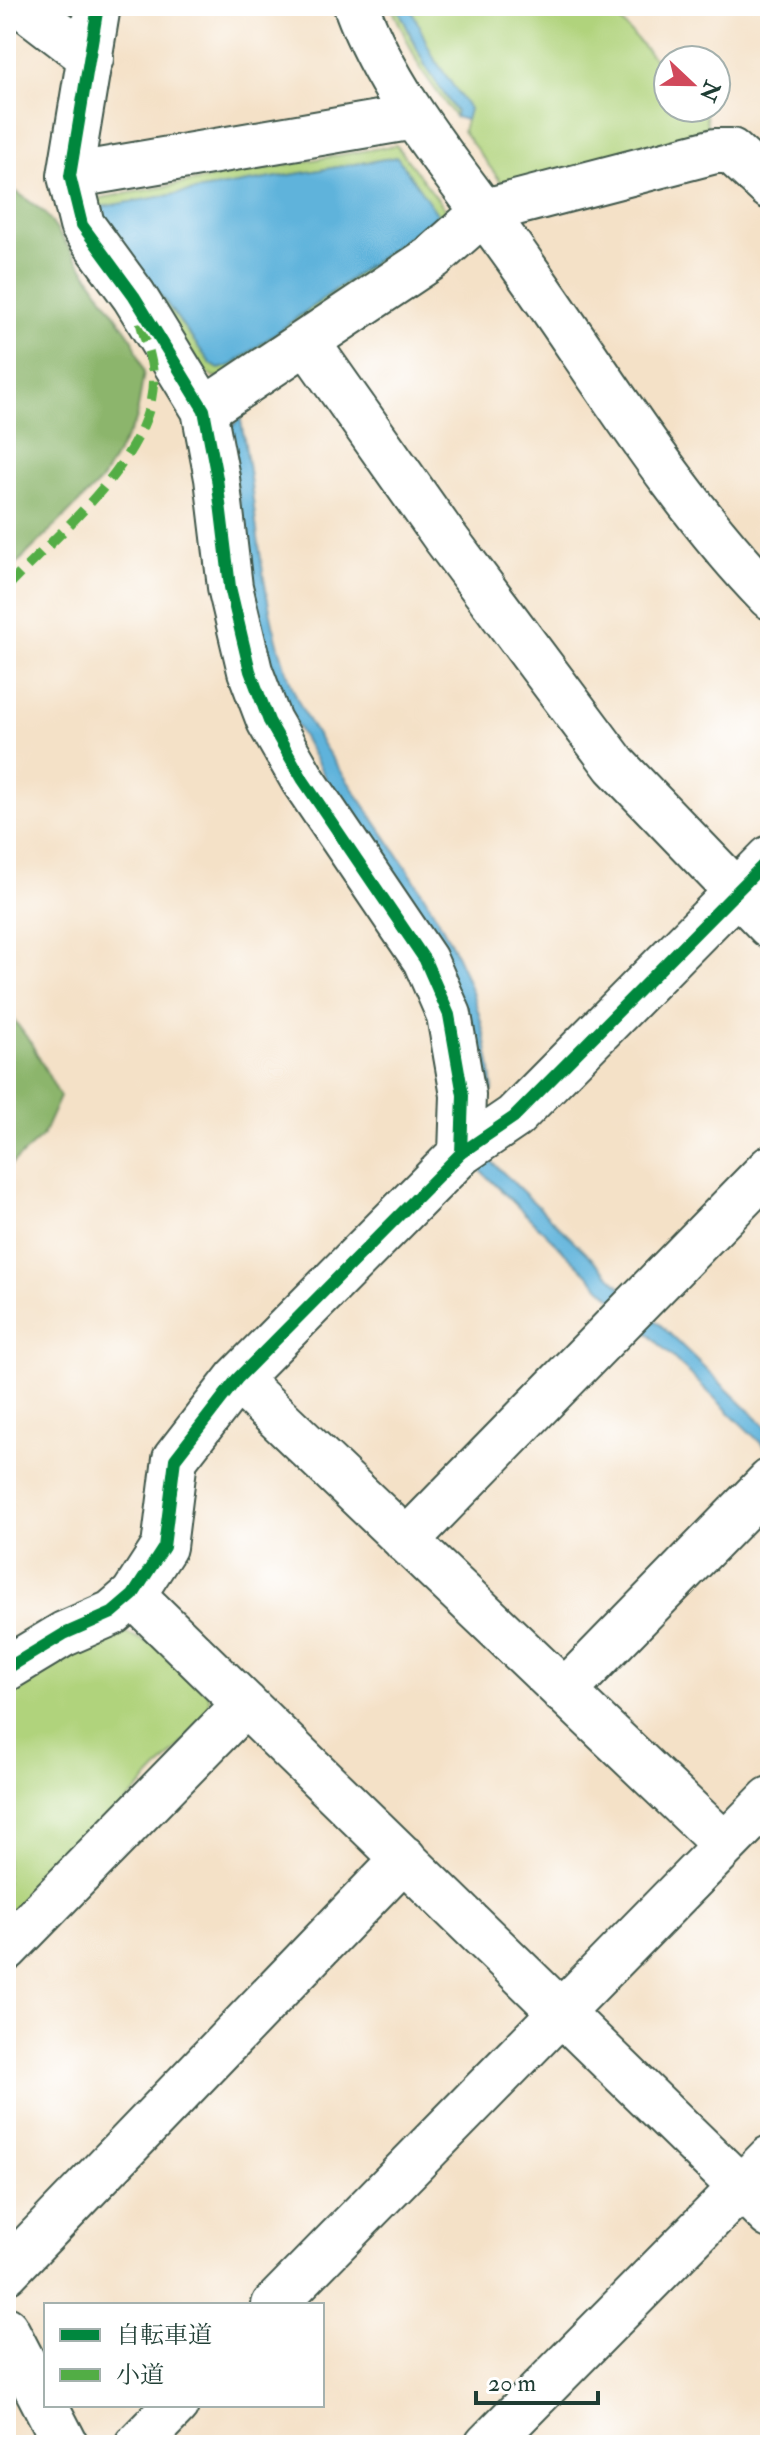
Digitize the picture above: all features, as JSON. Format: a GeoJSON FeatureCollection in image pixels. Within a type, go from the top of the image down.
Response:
{"type":"FeatureCollection","features":[{"type":"Feature","properties":{"kind":"street"},"geometry":{"type":"LineString","coordinates":[[23,6],[91,58]]}},
{"type":"Feature","properties":{"kind":"street"},"geometry":{"type":"LineString","coordinates":[[98,6],[70,176],[82,225],[134,296],[204,410],[230,587],[250,671],[269,721],[303,780],[425,960],[449,1015],[463,1095],[461,1153]]}},
{"type":"Feature","properties":{"kind":"street"},"geometry":{"type":"LineString","coordinates":[[356,6],[370,44],[414,117],[485,211],[699,512],[770,597]]}},
{"type":"Feature","properties":{"kind":"street"},"geometry":{"type":"LineString","coordinates":[[70,176],[414,117]]}},
{"type":"Feature","properties":{"kind":"street"},"geometry":{"type":"LineString","coordinates":[[204,410],[433,257],[485,211],[715,151],[731,151],[770,187]]}},
{"type":"Feature","properties":{"kind":"street"},"geometry":{"type":"LineString","coordinates":[[307,342],[444,536],[615,765],[770,926]]}},
{"type":"Feature","properties":{"kind":"street"},"geometry":{"type":"LineString","coordinates":[[6,1669],[64,1634],[112,1613],[133,1595],[164,1547],[175,1459],[237,1379],[461,1153],[514,1117],[770,858]]}},
{"type":"Feature","properties":{"kind":"street"},"geometry":{"type":"LineString","coordinates":[[406,1541],[770,1168]]}},
{"type":"Feature","properties":{"kind":"street"},"geometry":{"type":"LineString","coordinates":[[237,1379],[725,1845]]}},
{"type":"Feature","properties":{"kind":"street"},"geometry":{"type":"LineString","coordinates":[[564,1692],[770,1481]]}},
{"type":"Feature","properties":{"kind":"street"},"geometry":{"type":"LineString","coordinates":[[133,1595],[561,2012],[761,2187],[487,2445]]}},
{"type":"Feature","properties":{"kind":"street"},"geometry":{"type":"LineString","coordinates":[[6,1949],[245,1704]]}},
{"type":"Feature","properties":{"kind":"street"},"geometry":{"type":"LineString","coordinates":[[276,2303],[770,1799]]}},
{"type":"Feature","properties":{"kind":"street"},"geometry":{"type":"LineString","coordinates":[[6,2272],[404,1858]]}},
{"type":"Feature","properties":{"kind":"street"},"geometry":{"type":"LineString","coordinates":[[6,2329],[44,2402]]}},
{"type":"Feature","properties":{"kind":"street"},"geometry":{"type":"LineString","coordinates":[[46,2407],[66,2445]]}},
{"type":"Feature","properties":{"kind":"street"},"geometry":{"type":"LineString","coordinates":[[137,2445],[174,2407]]}},
{"type":"Feature","properties":{"kind":"green space"},"geometry":{"type":"Polygon","coordinates":[[[391,6],[397,6],[425,65],[456,112],[455,117],[420,68],[391,6]]]}},
{"type":"Feature","properties":{"kind":"green space"},"geometry":{"type":"Polygon","coordinates":[[[410,6],[607,6],[652,56],[652,124],[707,124],[708,134],[505,187],[463,131],[469,109],[433,57],[410,6]]]}},
{"type":"Feature","properties":{"kind":"green space"},"geometry":{"type":"Polygon","coordinates":[[[396,145],[450,215],[358,287],[226,376],[214,377],[206,372],[92,215],[90,203],[96,199],[396,145]],[[396,157],[101,207],[100,213],[211,364],[219,369],[232,365],[438,216],[396,157]]]}},
{"type":"Feature","properties":{"kind":"green space"},"geometry":{"type":"Polygon","coordinates":[[[6,184],[45,213],[133,340],[144,372],[136,421],[101,481],[6,574],[6,184]]]}},
{"type":"Feature","properties":{"kind":"green space"},"geometry":{"type":"Polygon","coordinates":[[[6,1009],[31,1043],[60,1097],[42,1137],[6,1169],[6,1009]]]}},
{"type":"Feature","properties":{"kind":"green space"},"geometry":{"type":"Polygon","coordinates":[[[125,1633],[160,1647],[209,1694],[210,1715],[6,1928],[6,1691],[78,1647],[125,1633]]]}},
{"type":"Feature","properties":{"kind":"water"},"geometry":{"type":"Polygon","coordinates":[[[397,6],[410,6],[433,57],[469,109],[466,120],[455,117],[456,112],[425,65],[397,6]]]}},
{"type":"Feature","properties":{"kind":"water"},"geometry":{"type":"Polygon","coordinates":[[[397,157],[438,215],[232,365],[219,369],[211,364],[100,213],[100,207],[397,157]]]}},
{"type":"Feature","properties":{"kind":"water"},"geometry":{"type":"Polygon","coordinates":[[[240,416],[272,622],[293,689],[318,738],[422,891],[443,928],[476,1004],[487,1046],[493,1091],[478,1093],[324,775],[275,686],[258,622],[228,434],[240,416]]]}},
{"type":"Feature","properties":{"kind":"water"},"geometry":{"type":"Polygon","coordinates":[[[488,1158],[770,1431],[770,1452],[475,1165],[488,1158]]]}},
{"type":"Feature","properties":{"kind":"marked path"},"geometry":{"type":"LineString","coordinates":[[6,588],[100,492],[138,436],[150,406],[153,376],[139,316]]}},
{"type":"Feature","properties":{"kind":"cycle path"},"geometry":{"type":"LineString","coordinates":[[98,6],[70,176],[82,225],[134,296],[204,410],[217,478],[230,587],[250,671],[269,721],[303,780],[425,960],[449,1015],[463,1095],[461,1153]]}},
{"type":"Feature","properties":{"kind":"cycle path"},"geometry":{"type":"LineString","coordinates":[[6,1669],[64,1634],[112,1613],[133,1595],[164,1547],[175,1459],[237,1379],[461,1153],[514,1117],[770,858]]}}]}
